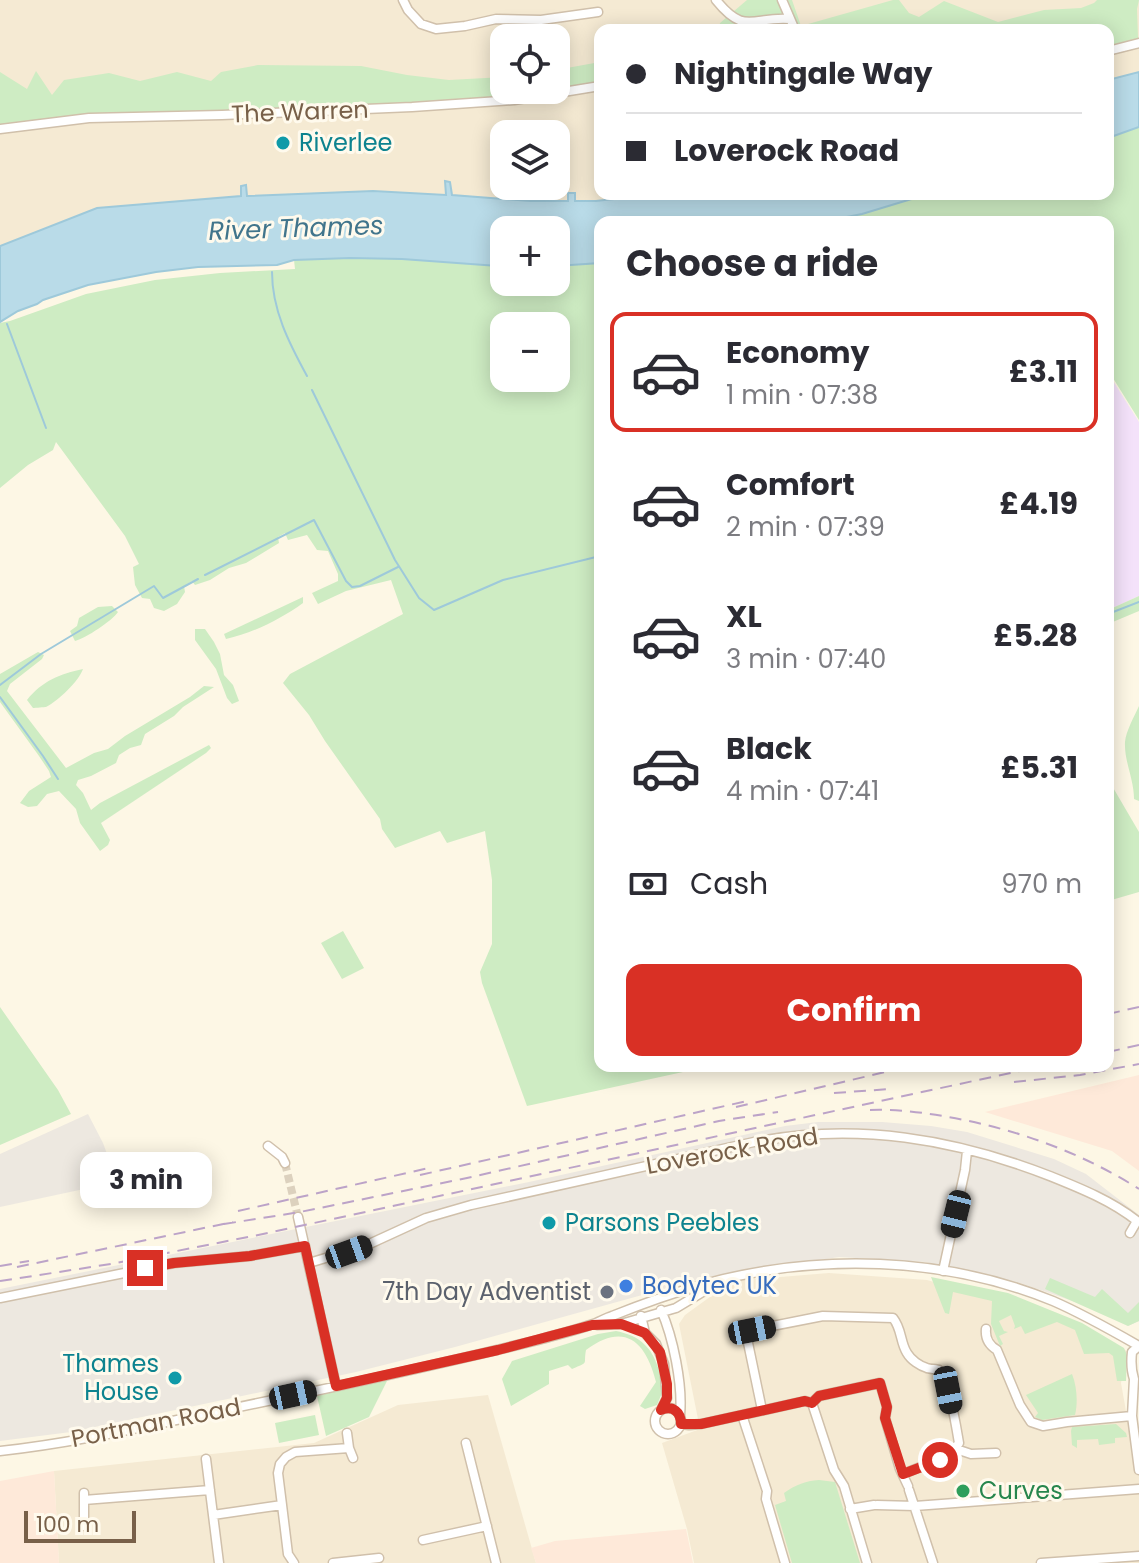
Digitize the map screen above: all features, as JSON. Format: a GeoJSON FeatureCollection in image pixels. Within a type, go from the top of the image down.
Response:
{"type":"FeatureCollection","features":[{"type":"Feature","properties":{"kind":"street"},"geometry":{"type":"LineString","coordinates":[[403,0],[421,24],[436,29],[496,19],[541,20],[594,15]]}},
{"type":"Feature","properties":{"kind":"street"},"geometry":{"type":"LineString","coordinates":[[716,0],[737,21],[790,19]]}},
{"type":"Feature","properties":{"kind":"street"},"geometry":{"type":"LineString","coordinates":[[782,0],[792,24]]}},
{"type":"Feature","properties":{"kind":"street"},"geometry":{"type":"LineString","coordinates":[[1114,49],[1139,43]]}},
{"type":"Feature","properties":{"kind":"street","name":"The Warren"},"geometry":{"type":"LineString","coordinates":[[0,129],[89,118],[222,115],[514,100],[594,87]]}},
{"type":"Feature","properties":{"kind":"street","name":"Loverock Road"},"geometry":{"type":"LineString","coordinates":[[309,1263],[365,1246],[419,1221],[450,1211],[709,1152],[785,1137],[822,1134],[883,1135],[979,1151],[1032,1170],[1120,1209],[1137,1221],[1130,1233]]}},
{"type":"Feature","properties":{"kind":"street"},"geometry":{"type":"LineString","coordinates":[[268,1146],[285,1163]]}},
{"type":"Feature","properties":{"kind":"street"},"geometry":{"type":"LineString","coordinates":[[943,1271],[967,1151]]}},
{"type":"Feature","properties":{"kind":"street"},"geometry":{"type":"LineString","coordinates":[[298,1217],[336,1386]]}},
{"type":"Feature","properties":{"kind":"street"},"geometry":{"type":"LineString","coordinates":[[0,1298],[174,1263],[250,1256],[305,1246]]}},
{"type":"Feature","properties":{"kind":"street","name":"Portman Road"},"geometry":{"type":"LineString","coordinates":[[0,1451],[133,1430],[498,1350],[592,1325],[693,1287],[771,1270],[836,1264],[943,1271],[1009,1286],[1086,1316],[1139,1346]]}},
{"type":"Feature","properties":{"kind":"street","name":"Portman Road"},"geometry":{"type":"LineString","coordinates":[[592,1325],[621,1324],[676,1308],[722,1281]]}},
{"type":"Feature","properties":{"kind":"street"},"geometry":{"type":"LineString","coordinates":[[645,1333],[641,1315],[646,1304],[662,1311],[680,1383],[680,1420],[678,1431],[666,1435],[654,1422],[656,1414],[669,1408],[677,1411],[680,1420]]}},
{"type":"Feature","properties":{"kind":"street"},"geometry":{"type":"LineString","coordinates":[[668,1329],[676,1308]]}},
{"type":"Feature","properties":{"kind":"street"},"geometry":{"type":"LineString","coordinates":[[762,1410],[747,1338],[752,1330],[823,1316],[893,1318],[899,1325],[906,1352],[913,1361],[943,1373],[959,1443],[950,1455],[903,1474]]}},
{"type":"Feature","properties":{"kind":"street"},"geometry":{"type":"LineString","coordinates":[[621,1324],[645,1333],[656,1344],[664,1364],[667,1398],[661,1410]]}},
{"type":"Feature","properties":{"kind":"street"},"geometry":{"type":"LineString","coordinates":[[986,1329],[985,1336],[997,1350],[1020,1405],[1031,1422],[1043,1426],[1132,1416]]}},
{"type":"Feature","properties":{"kind":"street"},"geometry":{"type":"LineString","coordinates":[[1139,1346],[1132,1352],[1132,1372],[1137,1374],[1132,1416],[1139,1470]]}},
{"type":"Feature","properties":{"kind":"street"},"geometry":{"type":"LineString","coordinates":[[812,1403],[819,1396],[880,1383],[887,1407],[885,1418],[933,1563]]}},
{"type":"Feature","properties":{"kind":"street"},"geometry":{"type":"LineString","coordinates":[[680,1420],[701,1424],[805,1401],[812,1403]]}},
{"type":"Feature","properties":{"kind":"street"},"geometry":{"type":"LineString","coordinates":[[812,1403],[834,1470],[842,1481],[867,1563]]}},
{"type":"Feature","properties":{"kind":"street"},"geometry":{"type":"LineString","coordinates":[[742,1415],[767,1491],[766,1499],[785,1563]]}},
{"type":"Feature","properties":{"kind":"street"},"geometry":{"type":"LineString","coordinates":[[347,1433],[353,1458]]}},
{"type":"Feature","properties":{"kind":"street"},"geometry":{"type":"LineString","coordinates":[[466,1443],[496,1563]]}},
{"type":"Feature","properties":{"kind":"street"},"geometry":{"type":"LineString","coordinates":[[294,1563],[288,1554],[278,1473],[280,1464],[291,1454],[349,1448]]}},
{"type":"Feature","properties":{"kind":"street"},"geometry":{"type":"LineString","coordinates":[[956,1449],[971,1454],[996,1453]]}},
{"type":"Feature","properties":{"kind":"street"},"geometry":{"type":"LineString","coordinates":[[206,1459],[219,1563]]}},
{"type":"Feature","properties":{"kind":"street"},"geometry":{"type":"LineString","coordinates":[[850,1509],[1139,1489]]}},
{"type":"Feature","properties":{"kind":"street"},"geometry":{"type":"LineString","coordinates":[[84,1526],[84,1496],[210,1490]]}},
{"type":"Feature","properties":{"kind":"street"},"geometry":{"type":"LineString","coordinates":[[213,1515],[282,1505]]}},
{"type":"Feature","properties":{"kind":"street"},"geometry":{"type":"LineString","coordinates":[[423,1540],[487,1526]]}},
{"type":"Feature","properties":{"kind":"street"},"geometry":{"type":"LineString","coordinates":[[333,1563],[375,1558],[370,1546]]}},
{"type":"Feature","properties":{"kind":"street"},"geometry":{"type":"LineString","coordinates":[[1041,1563],[1139,1556]]}},
{"type":"Feature","properties":{"kind":"shaded area"},"geometry":{"type":"Polygon","coordinates":[[[0,0],[1139,0],[1139,72],[1114,78],[1114,24],[594,24],[594,200],[605,200],[530,201],[514,200],[570,200],[570,120],[490,120],[490,198],[373,191],[263,195],[97,208],[0,246],[0,0]]]}},
{"type":"Feature","properties":{"kind":"shaded area"},"geometry":{"type":"Polygon","coordinates":[[[1114,382],[1139,422],[1139,596],[1114,607],[1114,382]]]}},
{"type":"Feature","properties":{"kind":"shaded area"},"geometry":{"type":"Polygon","coordinates":[[[1139,1075],[1139,1171],[1112,1151],[985,1112],[1139,1075]]]}},
{"type":"Feature","properties":{"kind":"shaded area"},"geometry":{"type":"Polygon","coordinates":[[[88,1114],[116,1178],[112,1183],[0,1207],[0,1154],[88,1114]]]}},
{"type":"Feature","properties":{"kind":"shaded area"},"geometry":{"type":"Polygon","coordinates":[[[818,1122],[882,1122],[967,1132],[1054,1159],[1086,1174],[1139,1215],[1139,1321],[1128,1326],[1093,1308],[1020,1283],[925,1262],[839,1257],[707,1277],[356,1372],[71,1432],[0,1441],[0,1289],[529,1182],[785,1126],[818,1122]]]}},
{"type":"Feature","properties":{"kind":"shaded area"},"geometry":{"type":"Polygon","coordinates":[[[829,1273],[927,1280],[1059,1318],[1127,1351],[1121,1383],[1134,1456],[1139,1456],[1139,1563],[694,1563],[662,1443],[700,1429],[679,1324],[685,1315],[732,1281],[829,1273]]]}},
{"type":"Feature","properties":{"kind":"shaded area"},"geometry":{"type":"Polygon","coordinates":[[[488,1395],[536,1563],[59,1563],[54,1471],[314,1443],[398,1405],[488,1395]]]}},
{"type":"Feature","properties":{"kind":"shaded area"},"geometry":{"type":"Polygon","coordinates":[[[54,1471],[59,1563],[0,1563],[0,1481],[54,1471]]]}},
{"type":"Feature","properties":{"kind":"shaded area"},"geometry":{"type":"Polygon","coordinates":[[[686,1529],[693,1563],[536,1563],[531,1548],[555,1541],[686,1529]]]}},
{"type":"Feature","properties":{"kind":"green space"},"geometry":{"type":"Polygon","coordinates":[[[747,0],[792,0],[800,24],[720,24],[747,0]]]}},
{"type":"Feature","properties":{"kind":"green space"},"geometry":{"type":"Polygon","coordinates":[[[893,0],[899,0],[909,13],[919,17],[944,1],[998,22],[1044,10],[1081,8],[1097,0],[1139,0],[1138,38],[1114,44],[1114,24],[808,24],[893,0]]]}},
{"type":"Feature","properties":{"kind":"green space"},"geometry":{"type":"Polygon","coordinates":[[[594,63],[594,84],[570,88],[570,67],[594,63]]]}},
{"type":"Feature","properties":{"kind":"green space"},"geometry":{"type":"Polygon","coordinates":[[[258,65],[361,66],[449,80],[490,78],[490,98],[0,126],[0,72],[27,89],[36,71],[52,95],[64,80],[109,73],[140,81],[177,72],[211,81],[221,72],[258,65]]]}},
{"type":"Feature","properties":{"kind":"green space"},"geometry":{"type":"Polygon","coordinates":[[[1139,127],[1139,420],[1114,380],[1114,216],[852,216],[908,200],[1114,200],[1114,136],[1139,127]]]}},
{"type":"Feature","properties":{"kind":"green space"},"geometry":{"type":"Polygon","coordinates":[[[402,259],[490,265],[490,296],[570,296],[570,265],[594,263],[594,1072],[683,1072],[527,1106],[480,972],[492,944],[492,880],[485,831],[447,843],[440,831],[395,848],[382,829],[380,819],[309,715],[283,683],[290,674],[403,614],[391,580],[346,591],[318,604],[312,593],[338,581],[328,551],[317,550],[307,535],[288,540],[285,533],[278,537],[279,543],[246,563],[229,568],[210,580],[195,585],[192,581],[184,586],[185,592],[177,604],[164,611],[154,608],[150,599],[142,598],[135,585],[133,567],[139,564],[125,536],[56,442],[53,450],[0,488],[0,323],[86,294],[155,280],[295,269],[294,260],[402,259]]]}},
{"type":"Feature","properties":{"kind":"green space"},"geometry":{"type":"Polygon","coordinates":[[[1139,596],[1139,611],[1114,621],[1114,607],[1139,596]]]}},
{"type":"Feature","properties":{"kind":"green space"},"geometry":{"type":"Polygon","coordinates":[[[303,597],[303,603],[276,620],[226,639],[224,634],[303,597]]]}},
{"type":"Feature","properties":{"kind":"green space"},"geometry":{"type":"Polygon","coordinates":[[[112,606],[118,612],[115,616],[75,641],[70,631],[77,626],[79,618],[98,607],[112,606]]]}},
{"type":"Feature","properties":{"kind":"green space"},"geometry":{"type":"Polygon","coordinates":[[[195,629],[205,629],[214,642],[224,675],[233,685],[239,701],[232,704],[227,698],[216,669],[195,640],[195,629]]]}},
{"type":"Feature","properties":{"kind":"green space"},"geometry":{"type":"Polygon","coordinates":[[[38,652],[44,655],[42,659],[10,684],[7,691],[66,768],[108,749],[204,686],[214,687],[145,734],[141,745],[119,755],[116,763],[78,780],[76,785],[91,810],[209,745],[211,748],[101,823],[110,840],[100,851],[80,823],[76,809],[59,791],[47,794],[37,806],[28,807],[20,803],[29,791],[51,777],[0,702],[0,674],[38,652]]]}},
{"type":"Feature","properties":{"kind":"green space"},"geometry":{"type":"Polygon","coordinates":[[[83,669],[68,690],[46,707],[33,708],[27,700],[52,679],[83,669]]]}},
{"type":"Feature","properties":{"kind":"green space"},"geometry":{"type":"Polygon","coordinates":[[[1139,706],[1139,801],[1134,799],[1125,742],[1139,706]]]}},
{"type":"Feature","properties":{"kind":"green space"},"geometry":{"type":"Polygon","coordinates":[[[1114,789],[1139,832],[1139,892],[1114,899],[1114,789]]]}},
{"type":"Feature","properties":{"kind":"green space"},"geometry":{"type":"Polygon","coordinates":[[[343,931],[364,968],[342,979],[321,943],[343,931]]]}},
{"type":"Feature","properties":{"kind":"green space"},"geometry":{"type":"Polygon","coordinates":[[[0,1007],[58,1090],[71,1114],[0,1145],[0,1007]]]}},
{"type":"Feature","properties":{"kind":"green space"},"geometry":{"type":"Polygon","coordinates":[[[931,1277],[1008,1293],[1082,1323],[1124,1348],[1127,1355],[1126,1381],[1117,1381],[1113,1356],[1109,1353],[1084,1354],[1075,1330],[1057,1322],[1025,1334],[1021,1326],[1014,1329],[1011,1315],[999,1321],[1004,1331],[1008,1332],[999,1336],[1003,1344],[1000,1346],[991,1324],[992,1301],[953,1292],[949,1314],[945,1313],[931,1277]]]}},
{"type":"Feature","properties":{"kind":"green space"},"geometry":{"type":"Polygon","coordinates":[[[1050,1278],[1095,1297],[1102,1289],[1128,1313],[1139,1302],[1139,1321],[1128,1326],[1045,1289],[1050,1278]]]}},
{"type":"Feature","properties":{"kind":"green space"},"geometry":{"type":"Polygon","coordinates":[[[616,1331],[639,1340],[649,1349],[658,1367],[662,1387],[657,1405],[645,1409],[640,1406],[656,1382],[646,1356],[632,1340],[612,1337],[586,1350],[585,1362],[581,1365],[549,1371],[549,1384],[511,1406],[502,1379],[512,1361],[616,1331]]]}},
{"type":"Feature","properties":{"kind":"green space"},"geometry":{"type":"Polygon","coordinates":[[[1072,1374],[1076,1394],[1075,1415],[1042,1420],[1035,1417],[1038,1413],[1026,1395],[1072,1374]]]}},
{"type":"Feature","properties":{"kind":"green space"},"geometry":{"type":"Polygon","coordinates":[[[388,1379],[369,1417],[326,1436],[317,1396],[388,1379]]]}},
{"type":"Feature","properties":{"kind":"green space"},"geometry":{"type":"Polygon","coordinates":[[[315,1415],[319,1435],[279,1443],[275,1423],[315,1415]]]}},
{"type":"Feature","properties":{"kind":"green space"},"geometry":{"type":"Polygon","coordinates":[[[1116,1424],[1127,1437],[1115,1438],[1115,1443],[1099,1445],[1098,1439],[1077,1440],[1077,1448],[1072,1445],[1072,1427],[1116,1424]]]}},
{"type":"Feature","properties":{"kind":"green space"},"geometry":{"type":"Polygon","coordinates":[[[819,1480],[835,1482],[860,1563],[792,1563],[775,1505],[786,1501],[784,1493],[792,1488],[819,1480]]]}},
{"type":"Feature","properties":{"kind":"water"},"geometry":{"type":"Polygon","coordinates":[[[1139,72],[1139,127],[1114,136],[1114,78],[1139,72]]]}},
{"type":"Feature","properties":{"kind":"water","name":"River Thames"},"geometry":{"type":"Polygon","coordinates":[[[445,181],[450,182],[452,195],[490,200],[568,201],[570,193],[575,193],[575,201],[908,200],[852,216],[594,216],[594,263],[570,265],[570,216],[490,216],[490,265],[350,258],[294,260],[277,265],[198,267],[88,285],[43,300],[0,322],[0,246],[97,208],[241,196],[241,186],[246,185],[247,196],[373,191],[446,195],[445,181]]]}},
{"type":"Feature","properties":{"kind":"waterway"},"geometry":{"type":"LineString","coordinates":[[272,272],[278,313],[307,376]]}},
{"type":"Feature","properties":{"kind":"waterway"},"geometry":{"type":"LineString","coordinates":[[7,324],[46,428]]}},
{"type":"Feature","properties":{"kind":"waterway"},"geometry":{"type":"LineString","coordinates":[[312,390],[395,560],[419,598],[434,610],[503,580],[594,557]]}},
{"type":"Feature","properties":{"kind":"waterway"},"geometry":{"type":"LineString","coordinates":[[205,575],[314,520],[352,587],[398,567]]}},
{"type":"Feature","properties":{"kind":"waterway"},"geometry":{"type":"LineString","coordinates":[[0,685],[41,654],[154,586],[163,598],[198,579]]}},
{"type":"Feature","properties":{"kind":"waterway"},"geometry":{"type":"LineString","coordinates":[[1114,612],[1139,602]]}},
{"type":"Feature","properties":{"kind":"waterway"},"geometry":{"type":"LineString","coordinates":[[0,697],[58,779]]}},
{"type":"Feature","properties":{"kind":"tunnel"},"geometry":{"type":"LineString","coordinates":[[285,1163],[298,1217]]}},
{"type":"Feature","properties":{"kind":"railway"},"geometry":{"type":"LineString","coordinates":[[1114,1013],[1139,1007]]}},
{"type":"Feature","properties":{"kind":"railway"},"geometry":{"type":"LineString","coordinates":[[1114,1051],[1139,1045]]}},
{"type":"Feature","properties":{"kind":"railway"},"geometry":{"type":"LineString","coordinates":[[1114,1069],[1139,1064]]}},
{"type":"Feature","properties":{"kind":"railway"},"geometry":{"type":"LineString","coordinates":[[736,1107],[885,1072]]}},
{"type":"Feature","properties":{"kind":"railway"},"geometry":{"type":"LineString","coordinates":[[0,1281],[111,1264],[263,1234],[1015,1072]]}},
{"type":"Feature","properties":{"kind":"railway"},"geometry":{"type":"LineString","coordinates":[[1014,1082],[1096,1072]]}},
{"type":"Feature","properties":{"kind":"railway"},"geometry":{"type":"LineString","coordinates":[[834,1093],[890,1089]]}},
{"type":"Feature","properties":{"kind":"railway"},"geometry":{"type":"LineString","coordinates":[[420,1175],[747,1101]]}},
{"type":"Feature","properties":{"kind":"railway"},"geometry":{"type":"LineString","coordinates":[[870,1110],[943,1116],[1020,1134],[1093,1163],[1139,1189]]}},
{"type":"Feature","properties":{"kind":"railway"},"geometry":{"type":"LineString","coordinates":[[224,1224],[300,1212],[719,1121],[778,1112]]}},
{"type":"Feature","properties":{"kind":"railway"},"geometry":{"type":"LineString","coordinates":[[238,1211],[429,1168]]}},
{"type":"Feature","properties":{"kind":"railway"},"geometry":{"type":"LineString","coordinates":[[17,1267],[233,1222]]}},
{"type":"Feature","properties":{"kind":"railway"},"geometry":{"type":"LineString","coordinates":[[0,1266],[29,1261]]}},
{"type":"Feature","properties":{"kind":"place","name":"Riverlee"},"geometry":{"type":"Point","coordinates":[283,143]}},
{"type":"Feature","properties":{"kind":"place","name":"Parsons Peebles"},"geometry":{"type":"Point","coordinates":[549,1223]}},
{"type":"Feature","properties":{"kind":"place","name":"Bodytec UK"},"geometry":{"type":"Point","coordinates":[626,1286]}},
{"type":"Feature","properties":{"kind":"place","name":"7th Day Adventist"},"geometry":{"type":"Point","coordinates":[607,1292]}},
{"type":"Feature","properties":{"kind":"place","name":"Thames House"},"geometry":{"type":"Point","coordinates":[175,1378]}},
{"type":"Feature","properties":{"kind":"place","name":"Curves"},"geometry":{"type":"Point","coordinates":[963,1491]}},
{"type":"Feature","properties":{"kind":"route"},"geometry":{"type":"LineString","coordinates":[[145,1268],[250,1256],[305,1246],[336,1386],[498,1350],[592,1325],[621,1324],[645,1333],[656,1344],[664,1364],[667,1384],[667,1398],[661,1410],[669,1408],[677,1411],[681,1424],[701,1424],[805,1401],[812,1403],[819,1396],[880,1383],[887,1407],[885,1418],[903,1474],[940,1460]]}}]}
